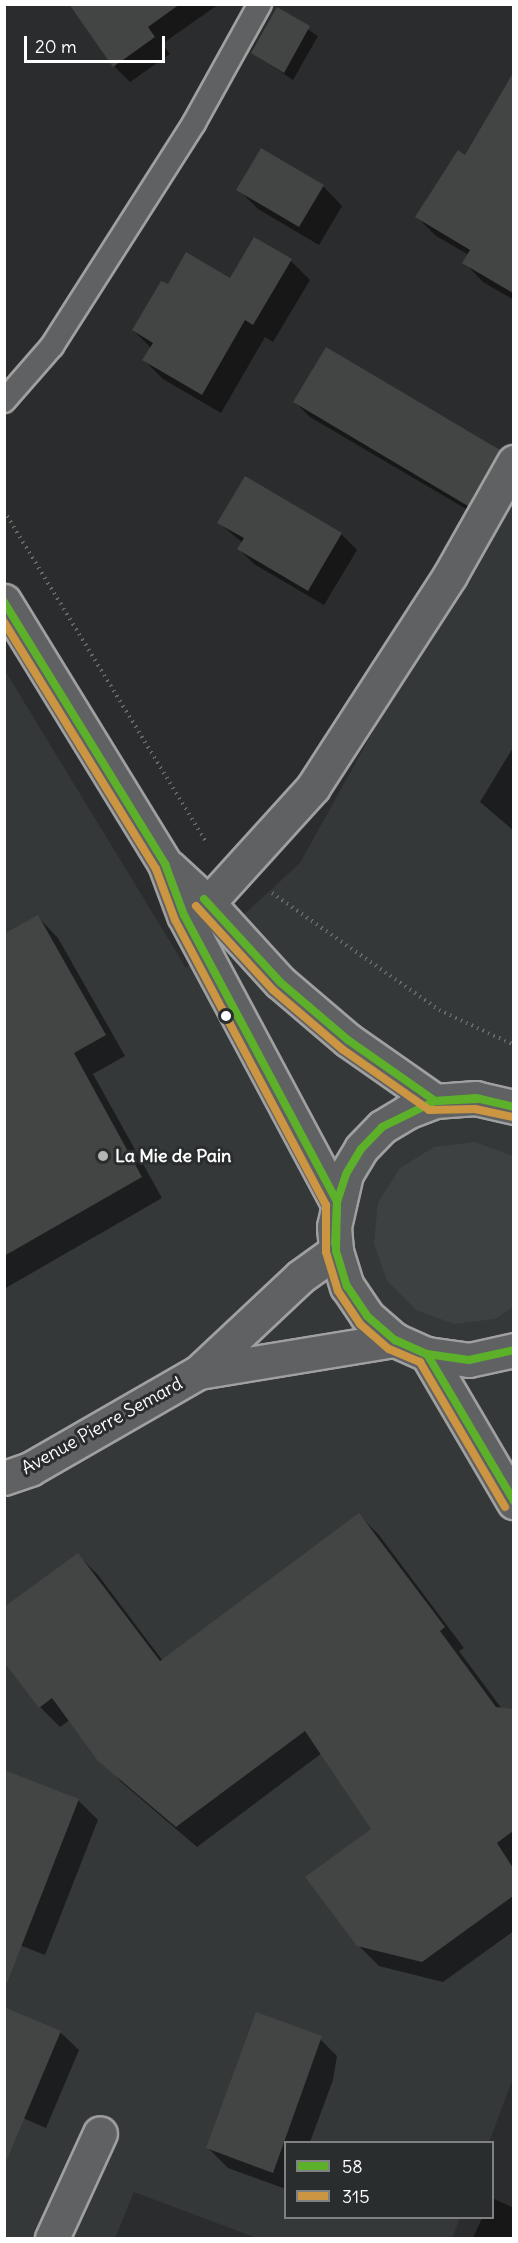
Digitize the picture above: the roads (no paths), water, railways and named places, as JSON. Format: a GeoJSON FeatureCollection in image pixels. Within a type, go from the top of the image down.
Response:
{"type":"FeatureCollection","features":[{"type":"Feature","properties":{"kind":"main road"},"geometry":{"type":"LineString","coordinates":[[208,903],[313,787],[360,718],[450,575],[513,462]]}},
{"type":"Feature","properties":{"kind":"main road"},"geometry":{"type":"LineString","coordinates":[[4,601],[165,864],[184,915],[337,1202]]}},
{"type":"Feature","properties":{"kind":"main road"},"geometry":{"type":"LineString","coordinates":[[165,864],[208,903],[280,982],[348,1040],[435,1101]]}},
{"type":"Feature","properties":{"kind":"main road"},"geometry":{"type":"LineString","coordinates":[[513,1107],[476,1098],[435,1101],[407,1112],[382,1127],[361,1149],[346,1174],[337,1202],[336,1251],[347,1286],[368,1316],[396,1340],[428,1354],[469,1360],[513,1350]]}},
{"type":"Feature","properties":{"kind":"main road","name":"Avenue Pierre Semard"},"geometry":{"type":"LineString","coordinates":[[4,1478],[30,1469],[199,1372],[300,1277],[336,1251]]}},
{"type":"Feature","properties":{"kind":"main road","name":"Avenue Pierre Semard"},"geometry":{"type":"LineString","coordinates":[[199,1372],[396,1340]]}},
{"type":"Feature","properties":{"kind":"main road"},"geometry":{"type":"LineString","coordinates":[[428,1354],[513,1502]]}},
{"type":"Feature","properties":{"kind":"main road"},"geometry":{"type":"LineString","coordinates":[[52,2238],[100,2133]]}},
{"type":"Feature","properties":{"kind":"lane"},"geometry":{"type":"LineString","coordinates":[[4,401],[52,346],[194,123],[260,4]]}},
{"type":"Feature","properties":{"kind":"place","name":"La Mie de Pain"},"geometry":{"type":"Point","coordinates":[103,1156]}}]}
